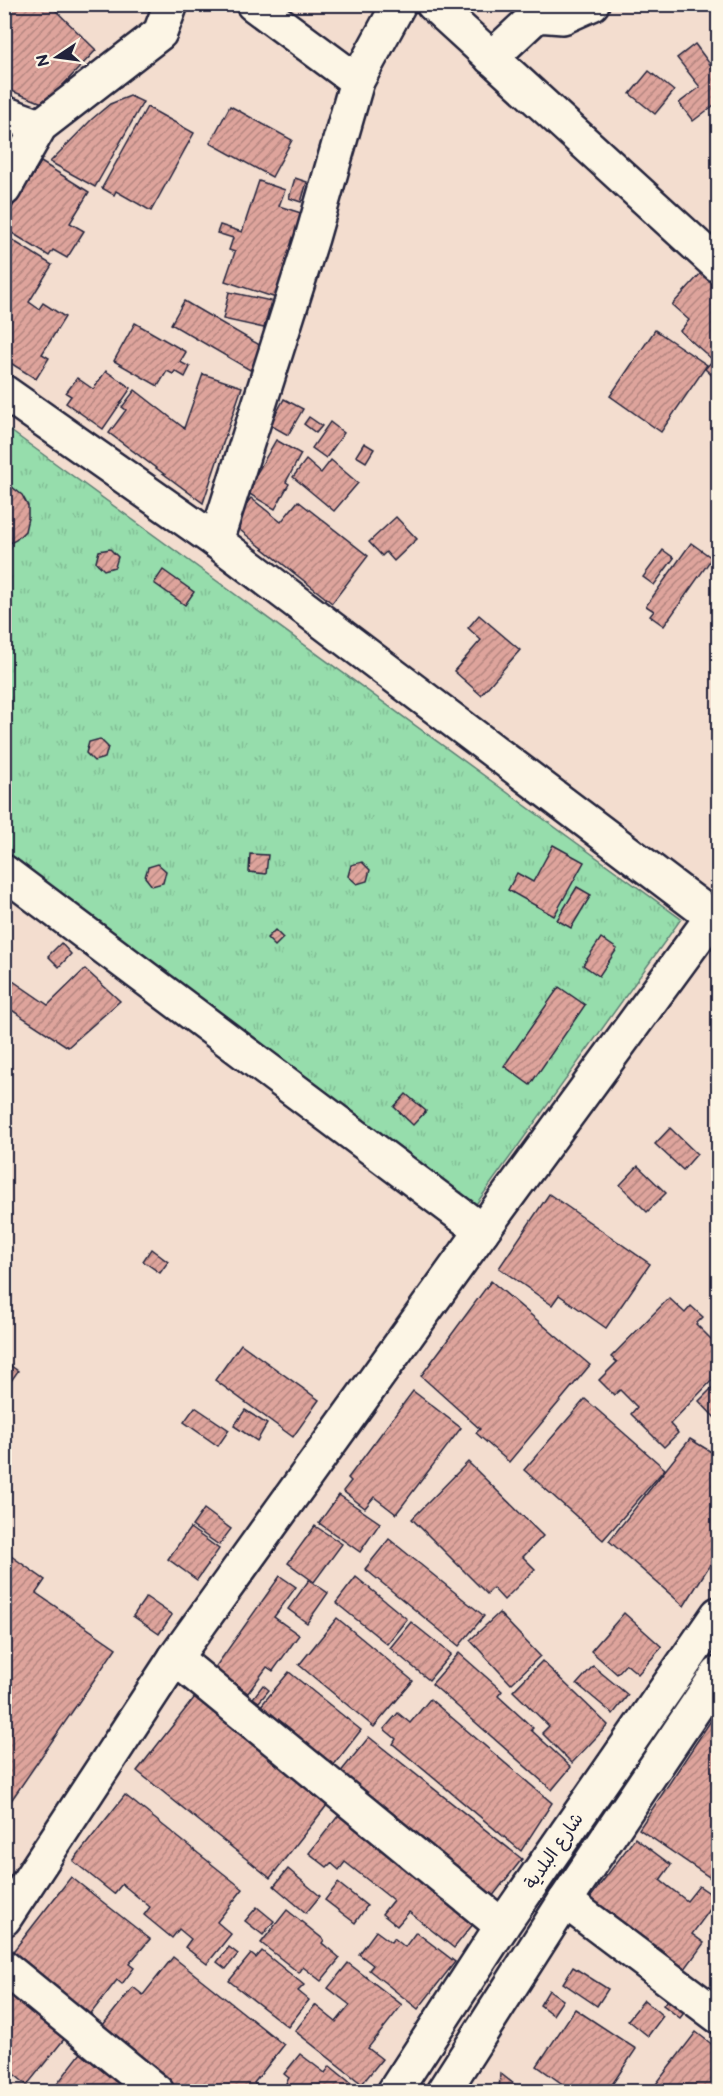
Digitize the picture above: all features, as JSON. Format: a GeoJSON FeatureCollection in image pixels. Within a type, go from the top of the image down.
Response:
{"type":"FeatureCollection","features":[{"type":"Feature","properties":{"kind":"street"},"geometry":{"type":"LineString","coordinates":[[4,189],[40,126],[160,33],[171,4]]}},
{"type":"Feature","properties":{"kind":"street"},"geometry":{"type":"LineString","coordinates":[[253,4],[357,81]]}},
{"type":"Feature","properties":{"kind":"street"},"geometry":{"type":"LineString","coordinates":[[216,541],[312,238],[357,81],[399,4]]}},
{"type":"Feature","properties":{"kind":"street"},"geometry":{"type":"LineString","coordinates":[[432,4],[718,265]]}},
{"type":"Feature","properties":{"kind":"street"},"geometry":{"type":"LineString","coordinates":[[491,58],[537,15],[563,17],[592,4]]}},
{"type":"Feature","properties":{"kind":"street"},"geometry":{"type":"LineString","coordinates":[[4,113],[40,126]]}},
{"type":"Feature","properties":{"kind":"street"},"geometry":{"type":"LineString","coordinates":[[4,392],[216,541],[717,917],[482,1231],[175,1658],[4,1919]]}},
{"type":"Feature","properties":{"kind":"street"},"geometry":{"type":"LineString","coordinates":[[4,872],[482,1231]]}},
{"type":"Feature","properties":{"kind":"street","name":"شارع البلدية"},"geometry":{"type":"LineString","coordinates":[[394,2091],[502,1926],[718,1614]]}},
{"type":"Feature","properties":{"kind":"street"},"geometry":{"type":"LineString","coordinates":[[175,1658],[502,1926]]}},
{"type":"Feature","properties":{"kind":"street","name":"شارع البلدية"},"geometry":{"type":"LineString","coordinates":[[443,2091],[565,1901],[718,1674]]}},
{"type":"Feature","properties":{"kind":"street"},"geometry":{"type":"LineString","coordinates":[[565,1901],[718,2016]]}},
{"type":"Feature","properties":{"kind":"street"},"geometry":{"type":"LineString","coordinates":[[4,1967],[157,2091]]}},
{"type":"Feature","properties":{"kind":"green space"},"geometry":{"type":"Polygon","coordinates":[[[4,426],[681,919],[474,1207],[5,857],[4,426]]]}},
{"type":"Feature","properties":{"kind":"building"},"geometry":{"type":"Polygon","coordinates":[[[16,4],[36,6],[49,4],[96,50],[45,104],[4,88],[4,35],[10,28],[4,23],[4,16],[16,4]]]}},
{"type":"Feature","properties":{"kind":"building"},"geometry":{"type":"Polygon","coordinates":[[[695,44],[718,75],[718,102],[693,121],[679,103],[700,87],[677,58],[695,44]]]}},
{"type":"Feature","properties":{"kind":"building"},"geometry":{"type":"Polygon","coordinates":[[[649,71],[674,91],[655,114],[630,94],[649,71]]]}},
{"type":"Feature","properties":{"kind":"building"},"geometry":{"type":"Polygon","coordinates":[[[130,96],[143,102],[95,187],[50,162],[110,104],[130,96]]]}},
{"type":"Feature","properties":{"kind":"building"},"geometry":{"type":"Polygon","coordinates":[[[230,106],[292,140],[272,177],[210,143],[230,106]]]}},
{"type":"Feature","properties":{"kind":"building"},"geometry":{"type":"Polygon","coordinates":[[[147,107],[194,133],[151,211],[116,191],[114,195],[102,188],[147,107]]]}},
{"type":"Feature","properties":{"kind":"building"},"geometry":{"type":"Polygon","coordinates":[[[41,162],[89,192],[70,223],[84,231],[67,258],[53,250],[49,256],[4,228],[4,220],[41,162]]]}},
{"type":"Feature","properties":{"kind":"building"},"geometry":{"type":"Polygon","coordinates":[[[295,178],[307,182],[301,202],[289,198],[295,178]]]}},
{"type":"Feature","properties":{"kind":"building"},"geometry":{"type":"Polygon","coordinates":[[[259,181],[285,190],[279,206],[304,214],[276,298],[225,281],[235,252],[229,250],[233,238],[217,233],[220,225],[242,232],[259,181]]]}},
{"type":"Feature","properties":{"kind":"building"},"geometry":{"type":"Polygon","coordinates":[[[4,235],[52,265],[29,302],[39,309],[43,303],[65,317],[42,354],[49,358],[36,379],[4,359],[4,235]]]}},
{"type":"Feature","properties":{"kind":"building"},"geometry":{"type":"Polygon","coordinates":[[[701,273],[718,289],[717,380],[705,369],[713,360],[680,331],[689,320],[672,305],[701,273]]]}},
{"type":"Feature","properties":{"kind":"building"},"geometry":{"type":"Polygon","coordinates":[[[229,292],[271,301],[264,328],[223,319],[229,292]]]}},
{"type":"Feature","properties":{"kind":"building"},"geometry":{"type":"Polygon","coordinates":[[[184,301],[263,347],[250,370],[171,324],[184,301]]]}},
{"type":"Feature","properties":{"kind":"building"},"geometry":{"type":"Polygon","coordinates":[[[135,323],[186,352],[180,362],[190,367],[185,377],[175,371],[173,374],[167,371],[158,386],[114,361],[135,323]]]}},
{"type":"Feature","properties":{"kind":"building"},"geometry":{"type":"Polygon","coordinates":[[[655,330],[707,365],[661,432],[610,396],[655,330]]]}},
{"type":"Feature","properties":{"kind":"building"},"geometry":{"type":"Polygon","coordinates":[[[106,371],[131,388],[103,429],[66,403],[71,396],[66,393],[77,378],[93,389],[106,371]]]}},
{"type":"Feature","properties":{"kind":"building"},"geometry":{"type":"Polygon","coordinates":[[[203,374],[242,387],[203,503],[109,433],[126,410],[122,407],[135,390],[184,428],[203,374]]]}},
{"type":"Feature","properties":{"kind":"building"},"geometry":{"type":"Polygon","coordinates":[[[284,399],[303,409],[288,435],[270,425],[284,399]]]}},
{"type":"Feature","properties":{"kind":"building"},"geometry":{"type":"Polygon","coordinates":[[[309,417],[322,426],[316,433],[304,424],[309,417]]]}},
{"type":"Feature","properties":{"kind":"building"},"geometry":{"type":"Polygon","coordinates":[[[330,422],[344,433],[326,458],[312,448],[330,422]]]}},
{"type":"Feature","properties":{"kind":"building"},"geometry":{"type":"Polygon","coordinates":[[[276,440],[301,454],[286,482],[289,484],[275,509],[246,492],[276,440]]]}},
{"type":"Feature","properties":{"kind":"building"},"geometry":{"type":"Polygon","coordinates":[[[364,443],[374,449],[366,462],[356,456],[364,443]]]}},
{"type":"Feature","properties":{"kind":"building"},"geometry":{"type":"Polygon","coordinates":[[[306,460],[321,473],[331,460],[358,483],[334,511],[293,477],[306,460]]]}},
{"type":"Feature","properties":{"kind":"building"},"geometry":{"type":"Polygon","coordinates":[[[4,484],[22,495],[28,506],[28,518],[25,531],[16,540],[4,546],[4,484]]]}},
{"type":"Feature","properties":{"kind":"building"},"geometry":{"type":"Polygon","coordinates":[[[251,498],[281,522],[298,501],[368,556],[332,603],[231,523],[251,498]]]}},
{"type":"Feature","properties":{"kind":"building"},"geometry":{"type":"Polygon","coordinates":[[[396,517],[417,539],[394,561],[386,552],[382,556],[369,542],[396,517]]]}},
{"type":"Feature","properties":{"kind":"building"},"geometry":{"type":"Polygon","coordinates":[[[691,543],[712,558],[664,626],[650,616],[654,611],[646,606],[691,543]]]}},
{"type":"Feature","properties":{"kind":"building"},"geometry":{"type":"Polygon","coordinates":[[[110,549],[118,557],[115,567],[104,570],[96,562],[99,551],[110,549]]]}},
{"type":"Feature","properties":{"kind":"building"},"geometry":{"type":"Polygon","coordinates":[[[663,550],[674,558],[654,585],[643,577],[663,550]]]}},
{"type":"Feature","properties":{"kind":"building"},"geometry":{"type":"Polygon","coordinates":[[[163,570],[194,592],[185,605],[154,583],[163,570]]]}},
{"type":"Feature","properties":{"kind":"building"},"geometry":{"type":"Polygon","coordinates":[[[479,615],[520,650],[481,695],[454,671],[481,640],[468,628],[479,615]]]}},
{"type":"Feature","properties":{"kind":"building"},"geometry":{"type":"Polygon","coordinates":[[[100,739],[108,747],[105,758],[94,761],[86,753],[89,742],[100,739]]]}},
{"type":"Feature","properties":{"kind":"building"},"geometry":{"type":"Polygon","coordinates":[[[553,845],[584,862],[554,916],[508,890],[517,873],[533,882],[553,845]]]}},
{"type":"Feature","properties":{"kind":"building"},"geometry":{"type":"Polygon","coordinates":[[[250,854],[268,855],[266,874],[249,872],[250,854]]]}},
{"type":"Feature","properties":{"kind":"building"},"geometry":{"type":"Polygon","coordinates":[[[362,862],[370,870],[367,881],[357,884],[348,876],[351,865],[362,862]]]}},
{"type":"Feature","properties":{"kind":"building"},"geometry":{"type":"Polygon","coordinates":[[[158,864],[166,871],[163,883],[152,886],[145,877],[148,867],[158,864]]]}},
{"type":"Feature","properties":{"kind":"building"},"geometry":{"type":"Polygon","coordinates":[[[577,887],[591,895],[571,928],[557,920],[577,887]]]}},
{"type":"Feature","properties":{"kind":"building"},"geometry":{"type":"Polygon","coordinates":[[[275,930],[283,938],[275,946],[267,938],[275,930]]]}},
{"type":"Feature","properties":{"kind":"building"},"geometry":{"type":"Polygon","coordinates":[[[601,938],[617,949],[599,976],[583,965],[601,938]]]}},
{"type":"Feature","properties":{"kind":"building"},"geometry":{"type":"Polygon","coordinates":[[[61,943],[71,954],[59,967],[48,956],[61,943]]]}},
{"type":"Feature","properties":{"kind":"building"},"geometry":{"type":"Polygon","coordinates":[[[85,969],[120,1001],[68,1047],[4,1005],[4,988],[10,979],[48,1005],[85,969]]]}},
{"type":"Feature","properties":{"kind":"building"},"geometry":{"type":"Polygon","coordinates":[[[559,987],[585,1005],[530,1085],[504,1066],[559,987]]]}},
{"type":"Feature","properties":{"kind":"building"},"geometry":{"type":"Polygon","coordinates":[[[406,1094],[426,1111],[413,1125],[394,1107],[406,1094]]]}},
{"type":"Feature","properties":{"kind":"building"},"geometry":{"type":"Polygon","coordinates":[[[670,1128],[697,1154],[683,1170],[655,1144],[670,1128]]]}},
{"type":"Feature","properties":{"kind":"building"},"geometry":{"type":"Polygon","coordinates":[[[638,1166],[666,1193],[647,1212],[620,1185],[638,1166]]]}},
{"type":"Feature","properties":{"kind":"building"},"geometry":{"type":"Polygon","coordinates":[[[549,1194],[650,1264],[606,1328],[559,1295],[552,1305],[499,1268],[549,1194]]]}},
{"type":"Feature","properties":{"kind":"building"},"geometry":{"type":"Polygon","coordinates":[[[151,1249],[168,1262],[160,1273],[143,1261],[151,1249]]]}},
{"type":"Feature","properties":{"kind":"building"},"geometry":{"type":"Polygon","coordinates":[[[491,1281],[590,1365],[509,1462],[476,1433],[480,1429],[421,1376],[491,1281]]]}},
{"type":"Feature","properties":{"kind":"building"},"geometry":{"type":"Polygon","coordinates":[[[669,1298],[685,1313],[691,1306],[703,1317],[696,1324],[718,1346],[718,1374],[670,1424],[678,1433],[664,1447],[631,1414],[637,1407],[620,1390],[614,1395],[599,1380],[617,1362],[611,1357],[669,1298]]]}},
{"type":"Feature","properties":{"kind":"building"},"geometry":{"type":"Polygon","coordinates":[[[241,1344],[319,1400],[293,1437],[215,1380],[241,1344]]]}},
{"type":"Feature","properties":{"kind":"building"},"geometry":{"type":"Polygon","coordinates":[[[4,1361],[18,1371],[4,1391],[4,1361]]]}},
{"type":"Feature","properties":{"kind":"building"},"geometry":{"type":"Polygon","coordinates":[[[718,1382],[718,1421],[699,1401],[718,1382]]]}},
{"type":"Feature","properties":{"kind":"building"},"geometry":{"type":"Polygon","coordinates":[[[413,1391],[461,1428],[396,1514],[374,1497],[365,1508],[343,1491],[351,1481],[348,1478],[413,1391]]]}},
{"type":"Feature","properties":{"kind":"building"},"geometry":{"type":"Polygon","coordinates":[[[585,1399],[665,1469],[603,1540],[524,1470],[585,1399]]]}},
{"type":"Feature","properties":{"kind":"building"},"geometry":{"type":"Polygon","coordinates":[[[195,1407],[229,1430],[218,1446],[184,1422],[195,1407]]]}},
{"type":"Feature","properties":{"kind":"building"},"geometry":{"type":"Polygon","coordinates":[[[245,1410],[267,1424],[257,1441],[234,1426],[245,1410]]]}},
{"type":"Feature","properties":{"kind":"building"},"geometry":{"type":"Polygon","coordinates":[[[690,1439],[718,1456],[718,1552],[684,1606],[609,1541],[690,1439]]]}},
{"type":"Feature","properties":{"kind":"building"},"geometry":{"type":"Polygon","coordinates":[[[468,1462],[543,1536],[523,1557],[535,1569],[504,1600],[493,1588],[487,1594],[412,1519],[468,1462]]]}},
{"type":"Feature","properties":{"kind":"building"},"geometry":{"type":"Polygon","coordinates":[[[339,1495],[380,1523],[360,1552],[319,1523],[339,1495]]]}},
{"type":"Feature","properties":{"kind":"building"},"geometry":{"type":"Polygon","coordinates":[[[204,1509],[231,1529],[219,1545],[192,1526],[204,1509]]]}},
{"type":"Feature","properties":{"kind":"building"},"geometry":{"type":"Polygon","coordinates":[[[315,1526],[342,1544],[314,1582],[288,1563],[315,1526]]]}},
{"type":"Feature","properties":{"kind":"building"},"geometry":{"type":"Polygon","coordinates":[[[190,1528],[219,1549],[197,1580],[168,1559],[190,1528]]]}},
{"type":"Feature","properties":{"kind":"building"},"geometry":{"type":"Polygon","coordinates":[[[389,1539],[484,1616],[459,1646],[365,1569],[389,1539]]]}},
{"type":"Feature","properties":{"kind":"building"},"geometry":{"type":"Polygon","coordinates":[[[4,1551],[45,1580],[36,1593],[116,1648],[4,1811],[4,1551]]]}},
{"type":"Feature","properties":{"kind":"building"},"geometry":{"type":"Polygon","coordinates":[[[280,1576],[296,1587],[274,1617],[299,1635],[273,1671],[267,1667],[248,1693],[214,1669],[280,1576]]]}},
{"type":"Feature","properties":{"kind":"building"},"geometry":{"type":"Polygon","coordinates":[[[356,1577],[407,1619],[387,1644],[336,1603],[356,1577]]]}},
{"type":"Feature","properties":{"kind":"building"},"geometry":{"type":"Polygon","coordinates":[[[309,1580],[328,1593],[307,1623],[288,1609],[309,1580]]]}},
{"type":"Feature","properties":{"kind":"building"},"geometry":{"type":"Polygon","coordinates":[[[146,1597],[172,1615],[159,1634],[133,1616],[146,1597]]]}},
{"type":"Feature","properties":{"kind":"building"},"geometry":{"type":"Polygon","coordinates":[[[499,1613],[540,1656],[511,1684],[470,1640],[499,1613]]]}},
{"type":"Feature","properties":{"kind":"building"},"geometry":{"type":"Polygon","coordinates":[[[624,1613],[662,1647],[638,1674],[626,1664],[617,1674],[591,1651],[624,1613]]]}},
{"type":"Feature","properties":{"kind":"building"},"geometry":{"type":"Polygon","coordinates":[[[337,1618],[413,1681],[374,1727],[299,1665],[337,1618]]]}},
{"type":"Feature","properties":{"kind":"building"},"geometry":{"type":"Polygon","coordinates":[[[411,1622],[451,1654],[429,1680],[390,1648],[411,1622]]]}},
{"type":"Feature","properties":{"kind":"building"},"geometry":{"type":"Polygon","coordinates":[[[459,1653],[502,1691],[498,1696],[571,1767],[552,1790],[432,1684],[459,1653]]]}},
{"type":"Feature","properties":{"kind":"building"},"geometry":{"type":"Polygon","coordinates":[[[542,1661],[608,1725],[572,1763],[542,1733],[549,1726],[513,1691],[542,1661]]]}},
{"type":"Feature","properties":{"kind":"building"},"geometry":{"type":"Polygon","coordinates":[[[593,1666],[628,1695],[613,1714],[577,1684],[593,1666]]]}},
{"type":"Feature","properties":{"kind":"building"},"geometry":{"type":"Polygon","coordinates":[[[289,1672],[361,1730],[333,1766],[260,1707],[289,1672]]]}},
{"type":"Feature","properties":{"kind":"building"},"geometry":{"type":"Polygon","coordinates":[[[263,1685],[269,1690],[259,1702],[253,1698],[263,1685]]]}},
{"type":"Feature","properties":{"kind":"building"},"geometry":{"type":"Polygon","coordinates":[[[198,1693],[331,1800],[270,1878],[137,1771],[198,1693]]]}},
{"type":"Feature","properties":{"kind":"building"},"geometry":{"type":"Polygon","coordinates":[[[430,1699],[552,1803],[521,1851],[393,1744],[396,1739],[384,1729],[398,1713],[410,1723],[430,1699]]]}},
{"type":"Feature","properties":{"kind":"building"},"geometry":{"type":"Polygon","coordinates":[[[716,1713],[718,1715],[718,1883],[639,1829],[716,1713]]]}},
{"type":"Feature","properties":{"kind":"building"},"geometry":{"type":"Polygon","coordinates":[[[369,1737],[522,1859],[488,1902],[339,1774],[369,1737]]]}},
{"type":"Feature","properties":{"kind":"building"},"geometry":{"type":"Polygon","coordinates":[[[125,1795],[243,1889],[217,1922],[231,1934],[207,1964],[185,1947],[191,1939],[179,1929],[172,1938],[144,1915],[150,1907],[122,1884],[114,1894],[73,1861],[125,1795]]]}},
{"type":"Feature","properties":{"kind":"building"},"geometry":{"type":"Polygon","coordinates":[[[342,1811],[478,1918],[454,1948],[409,1912],[397,1926],[382,1914],[393,1900],[345,1862],[339,1870],[331,1863],[327,1867],[309,1853],[342,1811]]]}},
{"type":"Feature","properties":{"kind":"building"},"geometry":{"type":"Polygon","coordinates":[[[635,1838],[671,1865],[660,1880],[687,1901],[699,1886],[718,1899],[692,1934],[704,1943],[682,1973],[587,1902],[635,1838]]]}},
{"type":"Feature","properties":{"kind":"building"},"geometry":{"type":"Polygon","coordinates":[[[288,1869],[320,1896],[306,1913],[274,1886],[288,1869]]]}},
{"type":"Feature","properties":{"kind":"building"},"geometry":{"type":"Polygon","coordinates":[[[71,1877],[150,1939],[129,1964],[134,1968],[122,1984],[117,1980],[89,2016],[11,1954],[71,1877]]]}},
{"type":"Feature","properties":{"kind":"building"},"geometry":{"type":"Polygon","coordinates":[[[338,1883],[367,1906],[355,1923],[325,1900],[338,1883]]]}},
{"type":"Feature","properties":{"kind":"building"},"geometry":{"type":"Polygon","coordinates":[[[257,1907],[274,1921],[263,1935],[245,1921],[257,1907]]]}},
{"type":"Feature","properties":{"kind":"building"},"geometry":{"type":"Polygon","coordinates":[[[287,1910],[324,1940],[322,1943],[340,1958],[321,1981],[303,1967],[299,1973],[261,1943],[287,1910]]]}},
{"type":"Feature","properties":{"kind":"building"},"geometry":{"type":"Polygon","coordinates":[[[376,1931],[391,1942],[394,1938],[405,1947],[416,1932],[455,1962],[418,2009],[369,1970],[373,1965],[359,1954],[376,1931]]]}},
{"type":"Feature","properties":{"kind":"building"},"geometry":{"type":"Polygon","coordinates":[[[229,1947],[238,1954],[226,1969],[217,1962],[229,1947]]]}},
{"type":"Feature","properties":{"kind":"building"},"geometry":{"type":"Polygon","coordinates":[[[262,1951],[304,1985],[298,1991],[309,2000],[288,2027],[229,1981],[251,1954],[256,1958],[262,1951]]]}},
{"type":"Feature","properties":{"kind":"building"},"geometry":{"type":"Polygon","coordinates":[[[173,1957],[284,2045],[254,2083],[265,2092],[176,2092],[99,2030],[133,1987],[143,1995],[173,1957]]]}},
{"type":"Feature","properties":{"kind":"building"},"geometry":{"type":"Polygon","coordinates":[[[348,1963],[402,2005],[368,2048],[382,2059],[362,2084],[295,2031],[315,2005],[336,2022],[350,2005],[328,1988],[348,1963]]]}},
{"type":"Feature","properties":{"kind":"building"},"geometry":{"type":"Polygon","coordinates":[[[573,1967],[608,1989],[597,2006],[563,1983],[573,1967]]]}},
{"type":"Feature","properties":{"kind":"building"},"geometry":{"type":"Polygon","coordinates":[[[4,1988],[65,2038],[27,2085],[4,2066],[4,1988]]]}},
{"type":"Feature","properties":{"kind":"building"},"geometry":{"type":"Polygon","coordinates":[[[549,1990],[563,2000],[553,2015],[540,2005],[549,1990]]]}},
{"type":"Feature","properties":{"kind":"building"},"geometry":{"type":"Polygon","coordinates":[[[673,1992],[691,2004],[680,2018],[663,2005],[673,1992]]]}},
{"type":"Feature","properties":{"kind":"building"},"geometry":{"type":"Polygon","coordinates":[[[644,2000],[663,2016],[648,2036],[628,2020],[644,2000]]]}},
{"type":"Feature","properties":{"kind":"building"},"geometry":{"type":"Polygon","coordinates":[[[575,2009],[636,2049],[607,2092],[574,2092],[537,2066],[575,2009]]]}},
{"type":"Feature","properties":{"kind":"building"},"geometry":{"type":"Polygon","coordinates":[[[696,2032],[718,2049],[718,2081],[711,2092],[650,2092],[696,2032]]]}},
{"type":"Feature","properties":{"kind":"building"},"geometry":{"type":"Polygon","coordinates":[[[81,2053],[129,2092],[51,2092],[81,2053]]]}},
{"type":"Feature","properties":{"kind":"building"},"geometry":{"type":"Polygon","coordinates":[[[300,2054],[325,2073],[330,2066],[358,2089],[356,2092],[297,2092],[286,2083],[289,2078],[284,2074],[300,2054]]]}},
{"type":"Feature","properties":{"kind":"building"},"geometry":{"type":"Polygon","coordinates":[[[500,2073],[524,2092],[499,2092],[500,2073]]]}}]}
